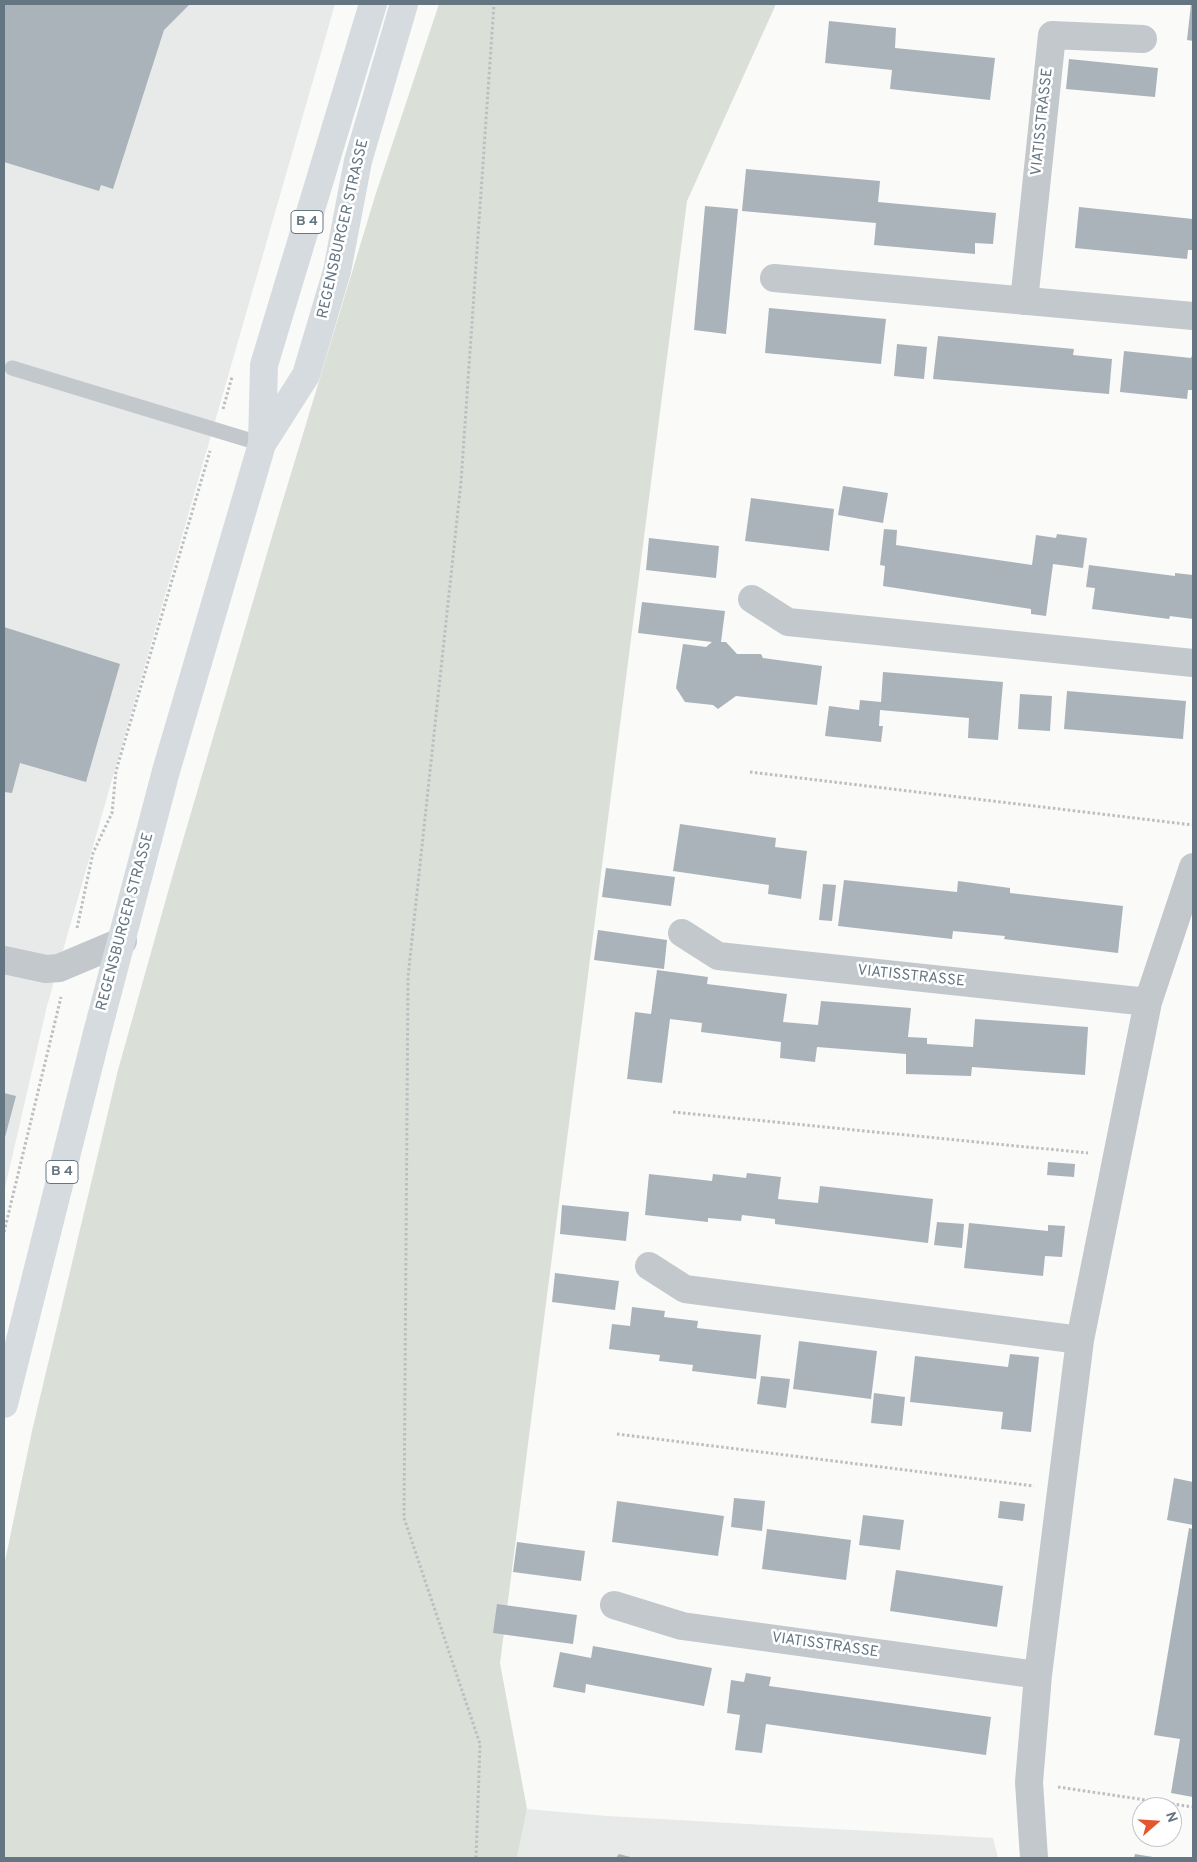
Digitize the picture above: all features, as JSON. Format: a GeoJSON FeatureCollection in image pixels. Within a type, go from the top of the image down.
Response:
{"type":"FeatureCollection","features":[{"type":"Feature","properties":{"kind":"main road","name":"REGENSBURGER STRASSE"},"geometry":{"type":"LineString","coordinates":[[4,1404],[97,1033],[123,941],[166,771],[262,444],[264,365],[373,4]]}},
{"type":"Feature","properties":{"kind":"main road","name":"REGENSBURGER STRASSE"},"geometry":{"type":"LineString","coordinates":[[262,444],[306,375],[337,271],[358,161],[404,4]]}},
{"type":"Feature","properties":{"kind":"street","name":"VIATISSTRASSE"},"geometry":{"type":"LineString","coordinates":[[1024,301],[1052,35],[1143,39]]}},
{"type":"Feature","properties":{"kind":"street"},"geometry":{"type":"LineString","coordinates":[[774,278],[1193,316]]}},
{"type":"Feature","properties":{"kind":"street"},"geometry":{"type":"LineString","coordinates":[[752,599],[788,622],[1193,663]]}},
{"type":"Feature","properties":{"kind":"street"},"geometry":{"type":"LineString","coordinates":[[1034,1858],[1029,1782],[1038,1675],[1080,1340],[1148,1002],[1189,894],[1193,867]]}},
{"type":"Feature","properties":{"kind":"street","name":"VIATISSTRASSE"},"geometry":{"type":"LineString","coordinates":[[682,932],[718,956],[1148,1002]]}},
{"type":"Feature","properties":{"kind":"street"},"geometry":{"type":"LineString","coordinates":[[4,960],[46,969],[69,964],[123,941]]}},
{"type":"Feature","properties":{"kind":"street"},"geometry":{"type":"LineString","coordinates":[[649,1266],[685,1290],[1080,1340]]}},
{"type":"Feature","properties":{"kind":"street","name":"VIATISSTRASSE"},"geometry":{"type":"LineString","coordinates":[[614,1605],[682,1626],[1038,1675]]}},
{"type":"Feature","properties":{"kind":"lane"},"geometry":{"type":"LineString","coordinates":[[12,368],[262,444]]}},
{"type":"Feature","properties":{"kind":"path"},"geometry":{"type":"LineString","coordinates":[[476,1858],[480,1744],[404,1518],[408,977],[461,482],[494,4]]}},
{"type":"Feature","properties":{"kind":"path"},"geometry":{"type":"LineString","coordinates":[[4,1232],[69,964],[93,853],[112,813],[116,771],[234,372]]}},
{"type":"Feature","properties":{"kind":"path"},"geometry":{"type":"LineString","coordinates":[[750,772],[1193,825]]}},
{"type":"Feature","properties":{"kind":"path"},"geometry":{"type":"LineString","coordinates":[[673,1112],[1116,1156]]}},
{"type":"Feature","properties":{"kind":"path"},"geometry":{"type":"LineString","coordinates":[[618,1434],[1061,1489]]}},
{"type":"Feature","properties":{"kind":"path"},"geometry":{"type":"LineString","coordinates":[[1029,1782],[1193,1807]]}},
{"type":"Feature","properties":{"kind":"shaded area"},"geometry":{"type":"Polygon","coordinates":[[[4,4],[335,4],[47,1006],[4,1192],[4,4]]]}},
{"type":"Feature","properties":{"kind":"shaded area"},"geometry":{"type":"Polygon","coordinates":[[[439,4],[776,4],[687,201],[500,1663],[527,1809],[517,1858],[4,1858],[4,1566],[32,1431],[118,1070],[173,874],[273,533],[376,193],[439,4]]]}},
{"type":"Feature","properties":{"kind":"shaded area"},"geometry":{"type":"Polygon","coordinates":[[[527,1809],[607,1816],[993,1838],[998,1858],[517,1858],[527,1809]]]}},
{"type":"Feature","properties":{"kind":"building"},"geometry":{"type":"Polygon","coordinates":[[[4,4],[190,4],[164,30],[113,189],[101,185],[99,191],[4,162],[4,4]]]}},
{"type":"Feature","properties":{"kind":"building"},"geometry":{"type":"Polygon","coordinates":[[[1191,4],[1193,4],[1193,41],[1187,40],[1191,4]]]}},
{"type":"Feature","properties":{"kind":"building"},"geometry":{"type":"Polygon","coordinates":[[[829,21],[896,28],[895,48],[995,58],[990,100],[890,89],[892,70],[825,63],[829,21]]]}},
{"type":"Feature","properties":{"kind":"building"},"geometry":{"type":"Polygon","coordinates":[[[1069,59],[1158,68],[1155,97],[1066,89],[1069,59]]]}},
{"type":"Feature","properties":{"kind":"building"},"geometry":{"type":"Polygon","coordinates":[[[746,169],[880,181],[878,202],[996,213],[993,244],[975,243],[975,254],[874,245],[876,223],[742,211],[746,169]]]}},
{"type":"Feature","properties":{"kind":"building"},"geometry":{"type":"Polygon","coordinates":[[[705,206],[738,209],[726,334],[694,330],[705,206]]]}},
{"type":"Feature","properties":{"kind":"building"},"geometry":{"type":"Polygon","coordinates":[[[1079,207],[1193,219],[1193,250],[1188,250],[1187,259],[1075,248],[1079,207]]]}},
{"type":"Feature","properties":{"kind":"building"},"geometry":{"type":"Polygon","coordinates":[[[769,308],[886,319],[881,364],[765,353],[769,308]]]}},
{"type":"Feature","properties":{"kind":"building"},"geometry":{"type":"Polygon","coordinates":[[[938,336],[1074,349],[1073,355],[1112,359],[1109,394],[933,379],[938,336]]]}},
{"type":"Feature","properties":{"kind":"building"},"geometry":{"type":"Polygon","coordinates":[[[897,344],[927,347],[924,379],[894,376],[897,344]]]}},
{"type":"Feature","properties":{"kind":"building"},"geometry":{"type":"Polygon","coordinates":[[[1124,351],[1191,358],[1193,353],[1193,390],[1188,390],[1187,399],[1120,392],[1124,351]]]}},
{"type":"Feature","properties":{"kind":"building"},"geometry":{"type":"Polygon","coordinates":[[[843,486],[888,493],[883,523],[838,515],[843,486]]]}},
{"type":"Feature","properties":{"kind":"building"},"geometry":{"type":"Polygon","coordinates":[[[751,498],[834,509],[829,551],[745,541],[751,498]]]}},
{"type":"Feature","properties":{"kind":"building"},"geometry":{"type":"Polygon","coordinates":[[[884,529],[897,530],[896,545],[1032,565],[1036,535],[1056,538],[1057,534],[1087,538],[1083,568],[1053,564],[1046,616],[1031,614],[1031,609],[883,586],[885,566],[880,565],[884,529]]]}},
{"type":"Feature","properties":{"kind":"building"},"geometry":{"type":"Polygon","coordinates":[[[649,538],[719,546],[716,578],[646,570],[649,538]]]}},
{"type":"Feature","properties":{"kind":"building"},"geometry":{"type":"Polygon","coordinates":[[[1089,565],[1175,576],[1175,573],[1193,575],[1193,619],[1170,616],[1169,619],[1092,609],[1095,588],[1086,587],[1089,565]]]}},
{"type":"Feature","properties":{"kind":"building"},"geometry":{"type":"Polygon","coordinates":[[[642,602],[725,611],[721,642],[726,642],[737,654],[761,654],[763,658],[822,666],[817,705],[736,696],[718,709],[713,705],[685,702],[676,688],[683,644],[706,647],[712,642],[638,633],[642,602]]]}},
{"type":"Feature","properties":{"kind":"building"},"geometry":{"type":"Polygon","coordinates":[[[4,627],[120,664],[86,782],[20,763],[12,793],[4,792],[4,627]]]}},
{"type":"Feature","properties":{"kind":"building"},"geometry":{"type":"Polygon","coordinates":[[[883,672],[1003,682],[998,740],[968,738],[969,718],[880,710],[879,726],[883,726],[881,742],[825,736],[829,706],[859,710],[860,700],[881,702],[883,672]]]}},
{"type":"Feature","properties":{"kind":"building"},"geometry":{"type":"Polygon","coordinates":[[[1067,691],[1186,701],[1183,739],[1064,729],[1067,691]]]}},
{"type":"Feature","properties":{"kind":"building"},"geometry":{"type":"Polygon","coordinates":[[[1020,694],[1052,696],[1050,731],[1018,729],[1020,694]]]}},
{"type":"Feature","properties":{"kind":"building"},"geometry":{"type":"Polygon","coordinates":[[[680,824],[776,838],[775,847],[807,851],[801,899],[768,894],[769,885],[673,871],[680,824]]]}},
{"type":"Feature","properties":{"kind":"building"},"geometry":{"type":"Polygon","coordinates":[[[606,868],[675,877],[671,906],[602,897],[606,868]]]}},
{"type":"Feature","properties":{"kind":"building"},"geometry":{"type":"Polygon","coordinates":[[[844,880],[957,892],[958,881],[1010,888],[1010,893],[1123,906],[1118,953],[1004,939],[1005,936],[953,931],[952,939],[838,926],[844,880]]]}},
{"type":"Feature","properties":{"kind":"building"},"geometry":{"type":"Polygon","coordinates":[[[823,884],[836,885],[832,921],[819,920],[823,884]]]}},
{"type":"Feature","properties":{"kind":"building"},"geometry":{"type":"Polygon","coordinates":[[[598,930],[667,940],[664,969],[594,960],[598,930]]]}},
{"type":"Feature","properties":{"kind":"building"},"geometry":{"type":"Polygon","coordinates":[[[657,970],[708,977],[707,984],[787,994],[783,1022],[818,1025],[821,1001],[911,1008],[908,1037],[927,1038],[927,1044],[973,1047],[975,1019],[1088,1027],[1085,1075],[972,1067],[971,1076],[906,1074],[906,1054],[817,1047],[815,1062],[780,1058],[781,1042],[701,1032],[702,1023],[670,1019],[662,1083],[627,1079],[635,1012],[651,1014],[657,970]]]}},
{"type":"Feature","properties":{"kind":"building"},"geometry":{"type":"Polygon","coordinates":[[[4,1093],[16,1096],[4,1141],[4,1093]]]}},
{"type":"Feature","properties":{"kind":"building"},"geometry":{"type":"Polygon","coordinates":[[[1048,1162],[1075,1164],[1074,1177],[1047,1175],[1048,1162]]]}},
{"type":"Feature","properties":{"kind":"building"},"geometry":{"type":"Polygon","coordinates":[[[747,1173],[781,1177],[778,1199],[818,1203],[820,1186],[933,1199],[928,1243],[775,1224],[775,1219],[742,1215],[741,1221],[708,1218],[708,1222],[645,1215],[649,1174],[712,1181],[713,1174],[746,1178],[747,1173]]]}},
{"type":"Feature","properties":{"kind":"building"},"geometry":{"type":"Polygon","coordinates":[[[562,1205],[629,1212],[626,1241],[560,1234],[562,1205]]]}},
{"type":"Feature","properties":{"kind":"building"},"geometry":{"type":"Polygon","coordinates":[[[937,1222],[964,1224],[962,1248],[934,1245],[937,1222]]]}},
{"type":"Feature","properties":{"kind":"building"},"geometry":{"type":"Polygon","coordinates":[[[969,1223],[1048,1231],[1048,1225],[1065,1226],[1062,1257],[1045,1256],[1043,1276],[964,1268],[969,1223]]]}},
{"type":"Feature","properties":{"kind":"building"},"geometry":{"type":"Polygon","coordinates":[[[555,1273],[619,1281],[615,1310],[552,1302],[555,1273]]]}},
{"type":"Feature","properties":{"kind":"building"},"geometry":{"type":"Polygon","coordinates":[[[632,1307],[665,1311],[664,1317],[698,1321],[697,1328],[761,1335],[756,1379],[692,1371],[693,1365],[659,1361],[660,1355],[609,1349],[612,1324],[630,1326],[632,1307]]]}},
{"type":"Feature","properties":{"kind":"building"},"geometry":{"type":"Polygon","coordinates":[[[799,1341],[877,1351],[871,1399],[793,1389],[799,1341]]]}},
{"type":"Feature","properties":{"kind":"building"},"geometry":{"type":"Polygon","coordinates":[[[1010,1354],[1039,1357],[1031,1432],[1001,1429],[1003,1412],[910,1402],[915,1356],[1008,1367],[1010,1354]]]}},
{"type":"Feature","properties":{"kind":"building"},"geometry":{"type":"Polygon","coordinates":[[[761,1376],[790,1379],[786,1408],[757,1404],[761,1376]]]}},
{"type":"Feature","properties":{"kind":"building"},"geometry":{"type":"Polygon","coordinates":[[[874,1393],[905,1397],[902,1426],[871,1423],[874,1393]]]}},
{"type":"Feature","properties":{"kind":"building"},"geometry":{"type":"Polygon","coordinates":[[[1174,1478],[1193,1482],[1193,1525],[1167,1520],[1174,1478]]]}},
{"type":"Feature","properties":{"kind":"building"},"geometry":{"type":"Polygon","coordinates":[[[734,1498],[765,1501],[762,1531],[731,1527],[734,1498]]]}},
{"type":"Feature","properties":{"kind":"building"},"geometry":{"type":"Polygon","coordinates":[[[617,1501],[724,1516],[718,1556],[612,1542],[617,1501]]]}},
{"type":"Feature","properties":{"kind":"building"},"geometry":{"type":"Polygon","coordinates":[[[1000,1501],[1025,1504],[1023,1521],[998,1518],[1000,1501]]]}},
{"type":"Feature","properties":{"kind":"building"},"geometry":{"type":"Polygon","coordinates":[[[863,1515],[904,1520],[900,1550],[859,1545],[863,1515]]]}},
{"type":"Feature","properties":{"kind":"building"},"geometry":{"type":"Polygon","coordinates":[[[1189,1528],[1193,1529],[1193,1797],[1171,1793],[1180,1739],[1154,1735],[1189,1528]]]}},
{"type":"Feature","properties":{"kind":"building"},"geometry":{"type":"Polygon","coordinates":[[[767,1529],[851,1540],[846,1580],[762,1569],[767,1529]]]}},
{"type":"Feature","properties":{"kind":"building"},"geometry":{"type":"Polygon","coordinates":[[[517,1542],[585,1551],[581,1581],[513,1572],[517,1542]]]}},
{"type":"Feature","properties":{"kind":"building"},"geometry":{"type":"Polygon","coordinates":[[[896,1570],[1003,1586],[997,1627],[890,1611],[896,1570]]]}},
{"type":"Feature","properties":{"kind":"building"},"geometry":{"type":"Polygon","coordinates":[[[497,1604],[577,1615],[573,1644],[493,1633],[497,1604]]]}},
{"type":"Feature","properties":{"kind":"building"},"geometry":{"type":"Polygon","coordinates":[[[593,1646],[712,1668],[704,1706],[586,1684],[585,1693],[553,1687],[560,1652],[591,1658],[593,1646]]]}},
{"type":"Feature","properties":{"kind":"building"},"geometry":{"type":"Polygon","coordinates":[[[746,1673],[771,1677],[769,1686],[991,1717],[986,1755],[766,1724],[762,1753],[735,1750],[740,1715],[727,1713],[731,1680],[744,1682],[746,1673]]]}},
{"type":"Feature","properties":{"kind":"building"},"geometry":{"type":"Polygon","coordinates":[[[619,1854],[634,1858],[616,1858],[619,1854]]]}},
{"type":"Feature","properties":{"kind":"building"},"geometry":{"type":"Polygon","coordinates":[[[1135,1854],[1153,1857],[1134,1858],[1135,1854]]]}}]}
